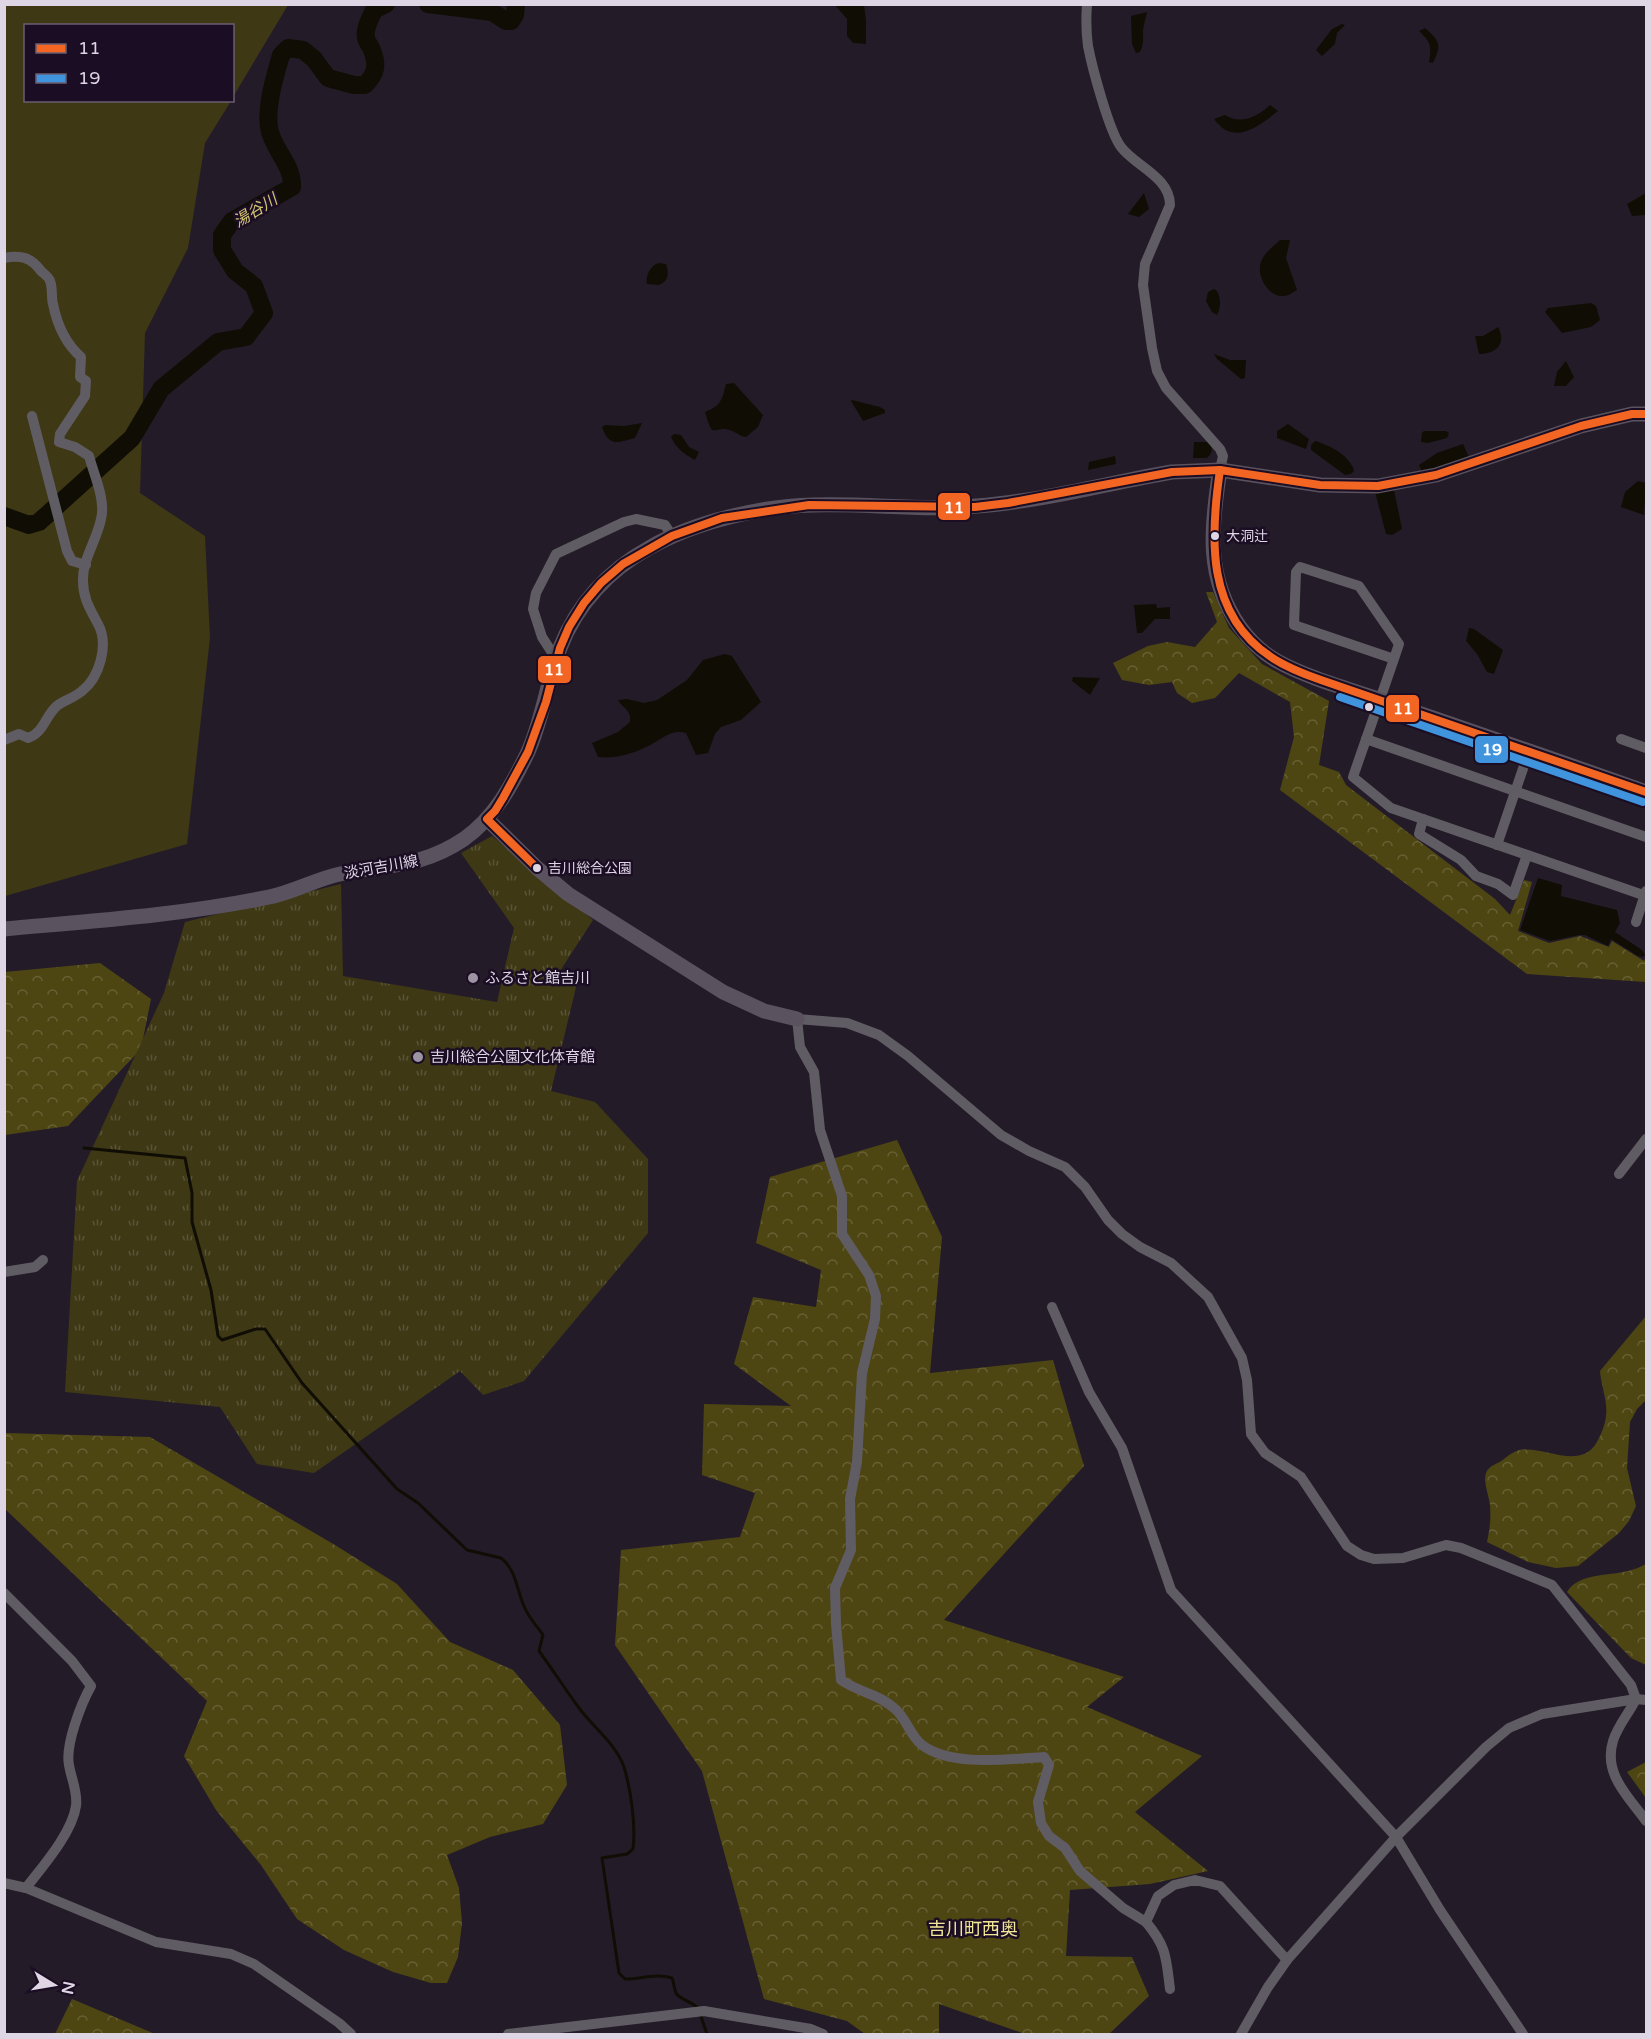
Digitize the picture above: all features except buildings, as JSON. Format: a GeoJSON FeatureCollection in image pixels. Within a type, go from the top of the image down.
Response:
{"type":"FeatureCollection","features":[{"type":"Feature","properties":{"kind":"main road","name":"淡河吉川線"},"geometry":{"type":"LineString","coordinates":[[4,929],[235,904],[274,896],[334,875],[399,866],[432,856],[467,837],[495,811],[528,752],[558,656],[569,627],[584,603],[601,583],[623,564],[672,536],[722,518],[809,505],[975,507],[1172,472],[1220,470],[1320,485],[1378,486],[1436,475],[1581,426],[1632,414],[1647,414]]}},
{"type":"Feature","properties":{"kind":"main road"},"geometry":{"type":"LineString","coordinates":[[1220,470],[1212,542],[1215,571],[1230,611],[1241,628],[1254,644],[1275,660],[1293,669],[1647,792]]}},
{"type":"Feature","properties":{"kind":"main road"},"geometry":{"type":"LineString","coordinates":[[487,819],[537,868],[568,894],[723,992],[764,1011],[797,1019]]}},
{"type":"Feature","properties":{"kind":"street"},"geometry":{"type":"LineString","coordinates":[[1087,4],[1088,47],[1112,131],[1121,148],[1159,181],[1170,198],[1170,205],[1145,264],[1143,285],[1158,371],[1166,388],[1220,448],[1223,456],[1220,470]]}},
{"type":"Feature","properties":{"kind":"street"},"geometry":{"type":"LineString","coordinates":[[4,258],[26,257],[50,279],[52,302],[59,324],[81,357],[80,377],[86,381],[87,389],[85,396],[60,434],[59,442],[75,447],[89,456],[100,496],[101,520],[82,579],[85,601],[100,626],[103,644],[101,662],[84,690],[57,705],[47,716],[41,730],[36,735],[28,738],[19,734],[4,740]]}},
{"type":"Feature","properties":{"kind":"street"},"geometry":{"type":"LineString","coordinates":[[32,416],[68,551],[72,561],[86,564]]}},
{"type":"Feature","properties":{"kind":"street"},"geometry":{"type":"LineString","coordinates":[[558,656],[553,654],[542,637],[533,609],[536,593],[556,554],[624,522],[636,519],[665,525],[672,536]]}},
{"type":"Feature","properties":{"kind":"street"},"geometry":{"type":"LineString","coordinates":[[1394,659],[1294,625],[1296,572],[1300,567],[1359,586],[1399,644],[1394,659],[1353,777],[1391,808],[1646,894],[1636,922]]}},
{"type":"Feature","properties":{"kind":"street"},"geometry":{"type":"LineString","coordinates":[[1366,739],[1647,837]]}},
{"type":"Feature","properties":{"kind":"street"},"geometry":{"type":"LineString","coordinates":[[1621,739],[1647,748]]}},
{"type":"Feature","properties":{"kind":"street"},"geometry":{"type":"LineString","coordinates":[[1497,845],[1529,751]]}},
{"type":"Feature","properties":{"kind":"street"},"geometry":{"type":"LineString","coordinates":[[1423,819],[1419,834],[1461,860],[1476,876],[1498,884],[1512,895],[1527,855]]}},
{"type":"Feature","properties":{"kind":"street"},"geometry":{"type":"LineString","coordinates":[[1170,1989],[1165,1949],[1157,1936],[1146,1922],[1123,1908],[1080,1871],[1065,1848],[1049,1836],[1041,1823],[1038,1802],[1049,1765],[1044,1757],[966,1760],[947,1756],[922,1745],[895,1708],[870,1693],[850,1687],[841,1680],[835,1588],[851,1550],[850,1499],[857,1462],[862,1373],[875,1319],[876,1296],[869,1275],[842,1234],[842,1196],[820,1130],[814,1072],[800,1047],[797,1019],[848,1023],[879,1035],[908,1056],[1001,1135],[1065,1167],[1085,1187],[1108,1220],[1122,1234],[1140,1247],[1171,1263],[1208,1297],[1242,1358],[1247,1380],[1251,1434],[1265,1453],[1301,1477],[1347,1546],[1360,1555],[1374,1559],[1403,1558],[1446,1545],[1470,1551],[1552,1585],[1641,1700]]}},
{"type":"Feature","properties":{"kind":"street"},"geometry":{"type":"LineString","coordinates":[[1619,1174],[1647,1139]]}},
{"type":"Feature","properties":{"kind":"street"},"geometry":{"type":"LineString","coordinates":[[4,1272],[35,1267],[44,1260]]}},
{"type":"Feature","properties":{"kind":"street"},"geometry":{"type":"LineString","coordinates":[[1052,1307],[1089,1392],[1122,1448],[1171,1590],[1396,1837],[1440,1910],[1523,2034]]}},
{"type":"Feature","properties":{"kind":"street"},"geometry":{"type":"LineString","coordinates":[[4,1593],[72,1661],[91,1686],[69,1749],[68,1763],[77,1797],[71,1823],[26,1888]]}},
{"type":"Feature","properties":{"kind":"street"},"geometry":{"type":"LineString","coordinates":[[1641,1700],[1614,1740],[1609,1762],[1615,1777],[1647,1821]]}},
{"type":"Feature","properties":{"kind":"street"},"geometry":{"type":"LineString","coordinates":[[1241,2034],[1268,1987],[1287,1960],[1396,1837],[1486,1747],[1509,1728],[1542,1714],[1641,1700]]}},
{"type":"Feature","properties":{"kind":"street"},"geometry":{"type":"LineString","coordinates":[[1146,1922],[1158,1896],[1173,1885],[1196,1881],[1220,1886],[1287,1960]]}},
{"type":"Feature","properties":{"kind":"street"},"geometry":{"type":"LineString","coordinates":[[4,1883],[26,1888],[156,1942],[231,1954],[254,1964],[339,2023],[351,2034]]}},
{"type":"Feature","properties":{"kind":"street"},"geometry":{"type":"LineString","coordinates":[[508,2034],[704,2011],[811,2029],[823,2034]]}},
{"type":"Feature","properties":{"kind":"green space"},"geometry":{"type":"Polygon","coordinates":[[[5,5],[288,5],[234,95],[234,24],[24,24],[24,102],[230,102],[205,143],[188,248],[145,333],[140,493],[205,536],[210,638],[187,844],[5,896],[5,5]]]}},
{"type":"Feature","properties":{"kind":"green space"},"geometry":{"type":"Polygon","coordinates":[[[1206,592],[1213,592],[1229,628],[1262,664],[1329,701],[1319,765],[1339,772],[1346,785],[1495,899],[1510,915],[1524,880],[1532,882],[1518,931],[1549,943],[1580,936],[1609,947],[1612,941],[1644,961],[1646,957],[1646,982],[1527,974],[1280,790],[1294,737],[1290,702],[1239,673],[1215,698],[1192,703],[1177,693],[1172,682],[1149,685],[1122,680],[1113,663],[1148,646],[1167,642],[1195,647],[1217,622],[1206,592]]]}},
{"type":"Feature","properties":{"kind":"green space","name":"吉川総合公園"},"geometry":{"type":"Polygon","coordinates":[[[492,836],[593,920],[560,971],[578,979],[551,1091],[595,1102],[648,1159],[648,1233],[524,1381],[483,1395],[460,1371],[314,1473],[257,1464],[220,1407],[65,1392],[77,1181],[164,993],[185,922],[341,884],[343,976],[497,1002],[514,928],[461,853],[492,836]]]}},
{"type":"Feature","properties":{"kind":"green space"},"geometry":{"type":"Polygon","coordinates":[[[100,963],[151,999],[141,1049],[68,1126],[5,1135],[5,972],[100,963]]]}},
{"type":"Feature","properties":{"kind":"green space"},"geometry":{"type":"Polygon","coordinates":[[[897,1140],[942,1237],[930,1373],[1053,1360],[1084,1466],[944,1620],[1124,1677],[1087,1707],[1202,1756],[1135,1812],[1208,1871],[1150,1884],[1070,1890],[1066,1956],[1132,1957],[1149,1996],[1109,2034],[1025,2034],[939,2004],[939,2034],[865,2034],[847,2021],[764,1999],[702,1771],[615,1645],[621,1550],[740,1537],[755,1493],[702,1475],[704,1404],[791,1406],[734,1364],[753,1297],[816,1307],[821,1270],[756,1243],[770,1177],[897,1140]]]}},
{"type":"Feature","properties":{"kind":"green space"},"geometry":{"type":"Polygon","coordinates":[[[1646,1316],[1646,1400],[1637,1409],[1630,1422],[1627,1468],[1636,1506],[1629,1521],[1619,1533],[1578,1566],[1556,1568],[1528,1562],[1487,1542],[1490,1528],[1490,1505],[1485,1481],[1487,1470],[1520,1450],[1572,1456],[1590,1451],[1600,1436],[1606,1416],[1600,1371],[1646,1316]]]}},
{"type":"Feature","properties":{"kind":"green space"},"geometry":{"type":"Polygon","coordinates":[[[5,1433],[150,1437],[335,1545],[397,1584],[450,1642],[513,1670],[560,1725],[567,1785],[543,1824],[490,1837],[447,1855],[459,1888],[462,1923],[458,1957],[447,1983],[431,1983],[393,1972],[344,1950],[297,1919],[261,1865],[216,1810],[184,1756],[207,1701],[5,1509],[5,1433]]]}},
{"type":"Feature","properties":{"kind":"green space"},"geometry":{"type":"Polygon","coordinates":[[[1646,1564],[1646,1665],[1631,1658],[1567,1592],[1578,1581],[1586,1578],[1628,1571],[1646,1564]]]}},
{"type":"Feature","properties":{"kind":"green space"},"geometry":{"type":"Polygon","coordinates":[[[1646,1762],[1646,1798],[1627,1772],[1646,1762]]]}},
{"type":"Feature","properties":{"kind":"green space"},"geometry":{"type":"Polygon","coordinates":[[[72,1999],[155,2034],[55,2034],[72,1999]]]}},
{"type":"Feature","properties":{"kind":"shaded area"},"geometry":{"type":"Polygon","coordinates":[[[835,5],[864,5],[866,44],[853,43],[847,36],[847,19],[835,5]]]}},
{"type":"Feature","properties":{"kind":"shaded area"},"geometry":{"type":"Polygon","coordinates":[[[1147,12],[1142,47],[1140,52],[1136,53],[1132,44],[1131,16],[1147,12]]]}},
{"type":"Feature","properties":{"kind":"shaded area"},"geometry":{"type":"Polygon","coordinates":[[[1342,24],[1345,25],[1337,33],[1335,44],[1322,56],[1316,50],[1332,29],[1342,24]]]}},
{"type":"Feature","properties":{"kind":"shaded area"},"geometry":{"type":"Polygon","coordinates":[[[1425,28],[1434,36],[1438,44],[1438,52],[1433,63],[1429,62],[1428,42],[1419,31],[1425,28]]]}},
{"type":"Feature","properties":{"kind":"shaded area"},"geometry":{"type":"Polygon","coordinates":[[[1270,105],[1278,111],[1255,128],[1238,133],[1230,132],[1214,119],[1225,115],[1237,119],[1249,118],[1270,105]]]}},
{"type":"Feature","properties":{"kind":"shaded area"},"geometry":{"type":"Polygon","coordinates":[[[1144,193],[1149,209],[1139,217],[1128,214],[1144,193]]]}},
{"type":"Feature","properties":{"kind":"shaded area"},"geometry":{"type":"Polygon","coordinates":[[[1646,193],[1646,215],[1632,216],[1627,204],[1646,193]]]}},
{"type":"Feature","properties":{"kind":"shaded area"},"geometry":{"type":"Polygon","coordinates":[[[1280,240],[1290,240],[1286,258],[1297,290],[1284,296],[1274,294],[1266,287],[1260,271],[1263,258],[1280,240]]]}},
{"type":"Feature","properties":{"kind":"shaded area"},"geometry":{"type":"Polygon","coordinates":[[[659,263],[666,264],[668,274],[666,279],[659,285],[647,284],[649,271],[659,263]]]}},
{"type":"Feature","properties":{"kind":"shaded area"},"geometry":{"type":"Polygon","coordinates":[[[1214,289],[1220,300],[1217,315],[1212,312],[1206,301],[1208,292],[1214,289]]]}},
{"type":"Feature","properties":{"kind":"shaded area"},"geometry":{"type":"Polygon","coordinates":[[[1591,303],[1596,306],[1600,320],[1591,327],[1562,333],[1545,312],[1548,308],[1591,303]]]}},
{"type":"Feature","properties":{"kind":"shaded area"},"geometry":{"type":"Polygon","coordinates":[[[1498,327],[1501,338],[1498,347],[1485,354],[1479,354],[1475,336],[1483,336],[1498,327]]]}},
{"type":"Feature","properties":{"kind":"shaded area"},"geometry":{"type":"Polygon","coordinates":[[[1214,354],[1230,360],[1246,360],[1245,378],[1241,379],[1214,354]]]}},
{"type":"Feature","properties":{"kind":"shaded area"},"geometry":{"type":"Polygon","coordinates":[[[1566,361],[1574,377],[1566,386],[1554,386],[1557,372],[1566,361]]]}},
{"type":"Feature","properties":{"kind":"shaded area"},"geometry":{"type":"Polygon","coordinates":[[[734,383],[763,415],[758,427],[746,437],[726,429],[712,430],[705,412],[720,402],[726,384],[734,383]]]}},
{"type":"Feature","properties":{"kind":"shaded area"},"geometry":{"type":"Polygon","coordinates":[[[852,400],[880,407],[885,410],[885,413],[863,421],[852,400]]]}},
{"type":"Feature","properties":{"kind":"shaded area"},"geometry":{"type":"Polygon","coordinates":[[[642,423],[635,438],[618,442],[611,441],[602,427],[605,425],[624,426],[642,423]]]}},
{"type":"Feature","properties":{"kind":"shaded area"},"geometry":{"type":"Polygon","coordinates":[[[1288,424],[1309,439],[1306,449],[1277,438],[1277,431],[1288,424]]]}},
{"type":"Feature","properties":{"kind":"shaded area"},"geometry":{"type":"Polygon","coordinates":[[[1424,431],[1449,433],[1447,438],[1428,443],[1421,442],[1424,431]]]}},
{"type":"Feature","properties":{"kind":"shaded area"},"geometry":{"type":"Polygon","coordinates":[[[674,434],[681,435],[689,447],[699,452],[695,460],[675,444],[671,437],[674,434]]]}},
{"type":"Feature","properties":{"kind":"shaded area"},"geometry":{"type":"Polygon","coordinates":[[[1315,441],[1344,456],[1354,471],[1345,475],[1311,450],[1311,445],[1315,441]]]}},
{"type":"Feature","properties":{"kind":"shaded area"},"geometry":{"type":"Polygon","coordinates":[[[1194,442],[1209,442],[1212,451],[1207,458],[1193,458],[1194,442]]]}},
{"type":"Feature","properties":{"kind":"shaded area"},"geometry":{"type":"Polygon","coordinates":[[[1463,444],[1469,457],[1422,472],[1419,465],[1437,453],[1463,444]]]}},
{"type":"Feature","properties":{"kind":"shaded area"},"geometry":{"type":"Polygon","coordinates":[[[1115,456],[1116,464],[1088,470],[1089,462],[1115,456]]]}},
{"type":"Feature","properties":{"kind":"shaded area"},"geometry":{"type":"Polygon","coordinates":[[[1638,481],[1646,483],[1644,515],[1621,507],[1625,492],[1638,481]]]}},
{"type":"Feature","properties":{"kind":"shaded area"},"geometry":{"type":"Polygon","coordinates":[[[1394,490],[1402,529],[1392,535],[1386,534],[1375,492],[1394,490]]]}},
{"type":"Feature","properties":{"kind":"shaded area"},"geometry":{"type":"Polygon","coordinates":[[[1156,604],[1157,608],[1170,607],[1170,619],[1155,619],[1142,633],[1137,633],[1134,605],[1156,604]]]}},
{"type":"Feature","properties":{"kind":"shaded area"},"geometry":{"type":"Polygon","coordinates":[[[1469,628],[1474,629],[1503,650],[1494,674],[1487,672],[1477,654],[1466,641],[1469,628]]]}},
{"type":"Feature","properties":{"kind":"shaded area"},"geometry":{"type":"Polygon","coordinates":[[[725,654],[732,656],[761,702],[741,720],[721,727],[715,734],[708,753],[696,755],[686,733],[675,732],[629,754],[617,757],[598,757],[592,743],[618,732],[630,722],[628,712],[618,700],[627,699],[644,703],[657,700],[687,680],[703,660],[725,654]]]}},
{"type":"Feature","properties":{"kind":"shaded area"},"geometry":{"type":"Polygon","coordinates":[[[1073,677],[1100,678],[1090,695],[1072,681],[1073,677]]]}},
{"type":"Feature","properties":{"kind":"shaded area"},"geometry":{"type":"Polygon","coordinates":[[[1538,878],[1562,885],[1561,896],[1617,910],[1620,923],[1615,932],[1642,950],[1645,955],[1638,956],[1611,939],[1608,946],[1585,935],[1550,941],[1520,930],[1538,878]]]}},
{"type":"Feature","properties":{"kind":"waterway","name":"湯谷川"},"geometry":{"type":"LineString","coordinates":[[4,516],[29,525],[39,522],[132,438],[161,389],[218,342],[246,337],[264,313],[254,286],[235,271],[222,250],[222,235],[232,221],[292,187],[290,173],[271,135],[268,117],[281,55],[288,48],[303,50],[314,59],[328,78],[354,85],[365,85],[372,77],[375,65],[372,50],[366,39],[367,27],[374,10],[386,4]]}},
{"type":"Feature","properties":{"kind":"waterway","name":"湯谷川"},"geometry":{"type":"LineString","coordinates":[[428,4],[492,12],[506,21],[511,21],[515,15],[516,4]]}},
{"type":"Feature","properties":{"kind":"waterway"},"geometry":{"type":"LineString","coordinates":[[84,1148],[185,1158],[192,1193],[192,1222],[211,1290],[218,1336],[222,1340],[256,1329],[265,1329],[302,1383],[397,1489],[418,1503],[467,1550],[501,1558],[510,1568],[526,1610],[543,1635],[539,1651],[579,1708],[616,1751],[627,1776],[633,1819],[633,1849],[627,1854],[602,1858],[619,1973],[625,1979],[655,1976],[672,1978],[678,1995],[698,2008]]}},
{"type":"Feature","properties":{"kind":"waterway"},"geometry":{"type":"LineString","coordinates":[[700,2014],[707,2034]]}},
{"type":"Feature","properties":{"kind":"transit line","name":"11"},"geometry":{"type":"LineString","coordinates":[[537,868],[487,819],[503,798],[528,752],[546,702],[560,648],[569,627],[584,603],[601,583],[623,564],[672,536],[722,518],[809,505],[975,507],[1008,503],[1172,472],[1220,470],[1320,485],[1378,486],[1436,475],[1581,426],[1632,414],[1646,414]]}},
{"type":"Feature","properties":{"kind":"transit line","name":"11"},"geometry":{"type":"LineString","coordinates":[[1220,470],[1215,522],[1217,573],[1234,619],[1250,639],[1271,657],[1315,678],[1646,792]]}},
{"type":"Feature","properties":{"kind":"transit line","name":"19"},"geometry":{"type":"LineString","coordinates":[[1340,697],[1643,802]]}},
{"type":"Feature","properties":{"kind":"place","name":"大洞辻"},"geometry":{"type":"Point","coordinates":[1215,536]}},
{"type":"Feature","properties":{"kind":"place","name":"吉川総合公園"},"geometry":{"type":"Point","coordinates":[537,868]}},
{"type":"Feature","properties":{"kind":"place","name":"ふるさと館吉川"},"geometry":{"type":"Point","coordinates":[473,978]}},
{"type":"Feature","properties":{"kind":"place","name":"吉川総合公園文化体育館"},"geometry":{"type":"Point","coordinates":[418,1057]}},
{"type":"Feature","properties":{"kind":"district","name":"吉川町西奥"},"geometry":{"type":"Point","coordinates":[973,1929]}}]}
